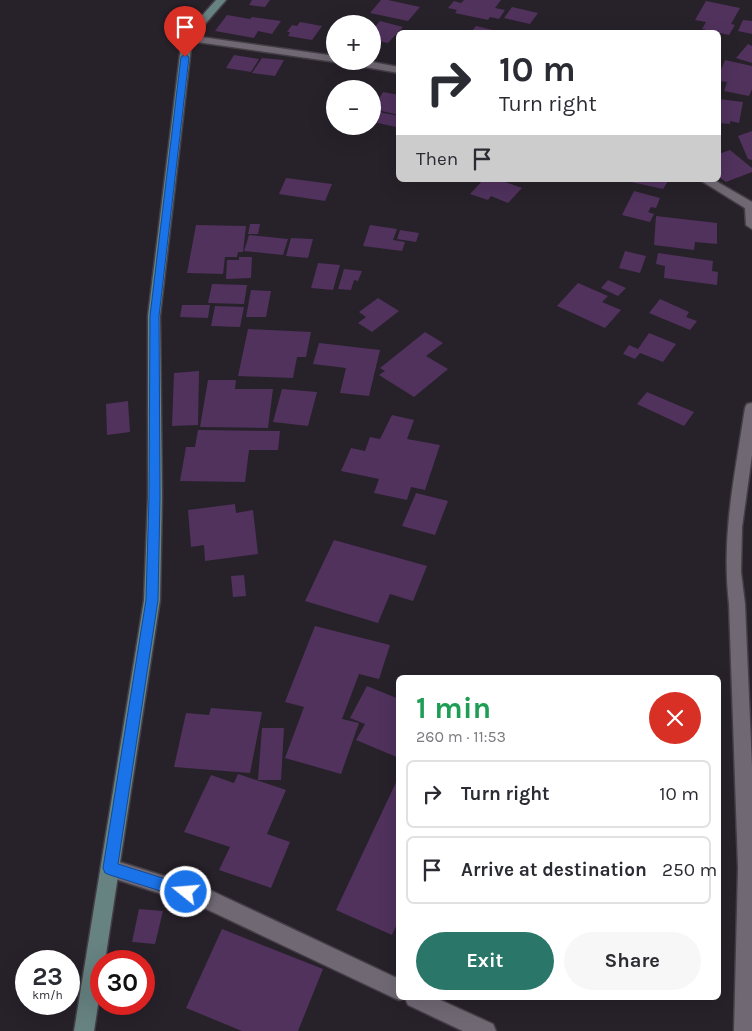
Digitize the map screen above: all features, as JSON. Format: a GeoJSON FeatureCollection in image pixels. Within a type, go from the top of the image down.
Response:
{"type":"FeatureCollection","features":[{"type":"Feature","properties":{"kind":"street"},"geometry":{"type":"LineString","coordinates":[[84,1031],[152,600],[155,497],[154,316],[187,38],[221,0]]}},
{"type":"Feature","properties":{"kind":"street"},"geometry":{"type":"LineString","coordinates":[[187,38],[326,58]]}},
{"type":"Feature","properties":{"kind":"street"},"geometry":{"type":"LineString","coordinates":[[381,67],[396,69]]}},
{"type":"Feature","properties":{"kind":"street"},"geometry":{"type":"LineString","coordinates":[[709,182],[752,207],[752,225]]}},
{"type":"Feature","properties":{"kind":"street"},"geometry":{"type":"LineString","coordinates":[[744,1031],[747,868],[737,604],[733,572],[734,527],[752,408]]}},
{"type":"Feature","properties":{"kind":"street"},"geometry":{"type":"LineString","coordinates":[[110,868],[205,898],[396,989]]}},
{"type":"Feature","properties":{"kind":"street"},"geometry":{"type":"LineString","coordinates":[[419,1000],[486,1031]]}},
{"type":"Feature","properties":{"kind":"building"},"geometry":{"type":"Polygon","coordinates":[[[252,0],[270,0],[265,7],[249,5],[252,0]]]}},
{"type":"Feature","properties":{"kind":"building"},"geometry":{"type":"Polygon","coordinates":[[[381,0],[420,7],[408,21],[370,13],[381,0]]]}},
{"type":"Feature","properties":{"kind":"building"},"geometry":{"type":"Polygon","coordinates":[[[464,0],[501,0],[495,8],[505,10],[499,19],[490,17],[488,20],[455,13],[457,10],[448,8],[454,1],[461,3],[464,0]]]}},
{"type":"Feature","properties":{"kind":"building"},"geometry":{"type":"Polygon","coordinates":[[[706,1],[740,8],[731,24],[735,25],[729,35],[721,33],[721,30],[702,29],[706,22],[695,20],[706,1]]]}},
{"type":"Feature","properties":{"kind":"building"},"geometry":{"type":"Polygon","coordinates":[[[512,7],[538,13],[530,24],[504,18],[512,7]]]}},
{"type":"Feature","properties":{"kind":"building"},"geometry":{"type":"Polygon","coordinates":[[[227,15],[281,21],[272,34],[258,31],[254,38],[215,31],[227,15]]]}},
{"type":"Feature","properties":{"kind":"building"},"geometry":{"type":"Polygon","coordinates":[[[743,20],[752,21],[752,34],[738,31],[743,20]]]}},
{"type":"Feature","properties":{"kind":"building"},"geometry":{"type":"Polygon","coordinates":[[[381,21],[403,27],[400,30],[396,30],[396,34],[388,43],[381,42],[381,21]]]}},
{"type":"Feature","properties":{"kind":"building"},"geometry":{"type":"Polygon","coordinates":[[[300,22],[322,26],[312,40],[288,36],[290,32],[287,32],[292,25],[297,26],[300,22]]]}},
{"type":"Feature","properties":{"kind":"building"},"geometry":{"type":"Polygon","coordinates":[[[476,26],[493,30],[473,30],[476,26]]]}},
{"type":"Feature","properties":{"kind":"building"},"geometry":{"type":"Polygon","coordinates":[[[748,44],[752,46],[752,63],[736,58],[748,44]]]}},
{"type":"Feature","properties":{"kind":"building"},"geometry":{"type":"Polygon","coordinates":[[[234,55],[259,59],[251,72],[226,68],[234,55]]]}},
{"type":"Feature","properties":{"kind":"building"},"geometry":{"type":"Polygon","coordinates":[[[262,58],[284,60],[275,76],[252,73],[262,58]]]}},
{"type":"Feature","properties":{"kind":"building"},"geometry":{"type":"Polygon","coordinates":[[[725,60],[752,66],[752,89],[749,96],[724,91],[727,82],[721,81],[721,70],[725,60]]]}},
{"type":"Feature","properties":{"kind":"building"},"geometry":{"type":"Polygon","coordinates":[[[383,92],[396,94],[396,114],[381,111],[381,95],[383,92]]]}},
{"type":"Feature","properties":{"kind":"building"},"geometry":{"type":"Polygon","coordinates":[[[721,99],[743,102],[739,123],[730,121],[730,124],[721,123],[721,99]]]}},
{"type":"Feature","properties":{"kind":"building"},"geometry":{"type":"Polygon","coordinates":[[[381,112],[396,115],[396,127],[381,124],[381,112]]]}},
{"type":"Feature","properties":{"kind":"building"},"geometry":{"type":"Polygon","coordinates":[[[752,131],[752,160],[748,159],[738,136],[752,131]]]}},
{"type":"Feature","properties":{"kind":"building"},"geometry":{"type":"Polygon","coordinates":[[[730,150],[752,168],[752,172],[726,182],[721,178],[721,153],[730,150]]]}},
{"type":"Feature","properties":{"kind":"building"},"geometry":{"type":"Polygon","coordinates":[[[286,178],[332,184],[325,201],[279,194],[286,178]]]}},
{"type":"Feature","properties":{"kind":"building"},"geometry":{"type":"Polygon","coordinates":[[[481,182],[506,182],[522,188],[508,203],[491,196],[488,200],[470,194],[481,182]]]}},
{"type":"Feature","properties":{"kind":"building"},"geometry":{"type":"Polygon","coordinates":[[[632,182],[668,182],[663,189],[632,182]]]}},
{"type":"Feature","properties":{"kind":"building"},"geometry":{"type":"Polygon","coordinates":[[[634,191],[660,198],[656,208],[651,207],[648,212],[654,214],[650,222],[622,215],[634,191]]]}},
{"type":"Feature","properties":{"kind":"building"},"geometry":{"type":"Polygon","coordinates":[[[656,216],[717,223],[717,244],[695,242],[694,250],[654,245],[656,216]]]}},
{"type":"Feature","properties":{"kind":"building"},"geometry":{"type":"Polygon","coordinates":[[[250,224],[260,224],[258,234],[248,234],[250,224]]]}},
{"type":"Feature","properties":{"kind":"building"},"geometry":{"type":"Polygon","coordinates":[[[196,225],[246,226],[243,252],[238,252],[237,257],[225,257],[223,274],[187,273],[196,225]]]}},
{"type":"Feature","properties":{"kind":"building"},"geometry":{"type":"Polygon","coordinates":[[[370,225],[397,229],[393,240],[405,242],[402,251],[363,246],[370,225]]]}},
{"type":"Feature","properties":{"kind":"building"},"geometry":{"type":"Polygon","coordinates":[[[400,230],[419,233],[416,242],[397,239],[400,230]]]}},
{"type":"Feature","properties":{"kind":"building"},"geometry":{"type":"Polygon","coordinates":[[[249,235],[288,239],[283,255],[244,251],[249,235]]]}},
{"type":"Feature","properties":{"kind":"building"},"geometry":{"type":"Polygon","coordinates":[[[291,238],[313,239],[308,258],[286,256],[291,238]]]}},
{"type":"Feature","properties":{"kind":"building"},"geometry":{"type":"Polygon","coordinates":[[[625,251],[646,256],[640,273],[619,268],[625,251]]]}},
{"type":"Feature","properties":{"kind":"building"},"geometry":{"type":"Polygon","coordinates":[[[658,253],[713,261],[712,271],[718,272],[717,285],[664,278],[665,266],[656,264],[658,253]]]}},
{"type":"Feature","properties":{"kind":"building"},"geometry":{"type":"Polygon","coordinates":[[[239,257],[252,257],[251,278],[226,279],[227,260],[239,260],[239,257]]]}},
{"type":"Feature","properties":{"kind":"building"},"geometry":{"type":"Polygon","coordinates":[[[318,263],[340,265],[333,290],[311,288],[318,263]]]}},
{"type":"Feature","properties":{"kind":"building"},"geometry":{"type":"Polygon","coordinates":[[[344,269],[362,271],[358,281],[354,280],[351,290],[338,289],[344,269]]]}},
{"type":"Feature","properties":{"kind":"building"},"geometry":{"type":"Polygon","coordinates":[[[608,280],[626,288],[618,296],[601,288],[608,280]]]}},
{"type":"Feature","properties":{"kind":"building"},"geometry":{"type":"Polygon","coordinates":[[[578,283],[608,296],[602,302],[621,310],[605,328],[557,306],[578,283]]]}},
{"type":"Feature","properties":{"kind":"building"},"geometry":{"type":"Polygon","coordinates":[[[212,284],[247,285],[244,304],[208,303],[212,284]]]}},
{"type":"Feature","properties":{"kind":"building"},"geometry":{"type":"Polygon","coordinates":[[[251,290],[271,291],[266,317],[246,317],[251,290]]]}},
{"type":"Feature","properties":{"kind":"building"},"geometry":{"type":"Polygon","coordinates":[[[378,298],[399,311],[372,332],[358,323],[366,317],[359,312],[378,298]]]}},
{"type":"Feature","properties":{"kind":"building"},"geometry":{"type":"Polygon","coordinates":[[[660,299],[689,312],[686,317],[697,321],[690,330],[649,313],[660,299]]]}},
{"type":"Feature","properties":{"kind":"building"},"geometry":{"type":"Polygon","coordinates":[[[182,305],[210,305],[208,318],[180,317],[182,305]]]}},
{"type":"Feature","properties":{"kind":"building"},"geometry":{"type":"Polygon","coordinates":[[[215,306],[244,307],[240,327],[211,326],[215,306]]]}},
{"type":"Feature","properties":{"kind":"building"},"geometry":{"type":"Polygon","coordinates":[[[248,329],[311,332],[306,357],[297,357],[293,378],[238,376],[248,329]]]}},
{"type":"Feature","properties":{"kind":"building"},"geometry":{"type":"Polygon","coordinates":[[[425,332],[443,343],[426,356],[448,369],[414,397],[379,375],[385,371],[380,368],[425,332]]]}},
{"type":"Feature","properties":{"kind":"building"},"geometry":{"type":"Polygon","coordinates":[[[649,333],[676,344],[663,362],[640,353],[635,359],[623,354],[629,345],[638,349],[649,333]]]}},
{"type":"Feature","properties":{"kind":"building"},"geometry":{"type":"Polygon","coordinates":[[[319,343],[380,350],[369,396],[340,393],[346,368],[313,364],[319,343]]]}},
{"type":"Feature","properties":{"kind":"building"},"geometry":{"type":"Polygon","coordinates":[[[199,371],[198,425],[172,426],[174,373],[199,371]]]}},
{"type":"Feature","properties":{"kind":"building"},"geometry":{"type":"Polygon","coordinates":[[[208,380],[236,380],[235,389],[273,389],[268,428],[200,427],[208,380]]]}},
{"type":"Feature","properties":{"kind":"building"},"geometry":{"type":"Polygon","coordinates":[[[282,389],[317,392],[308,426],[273,422],[282,389]]]}},
{"type":"Feature","properties":{"kind":"building"},"geometry":{"type":"Polygon","coordinates":[[[647,392],[694,412],[684,426],[637,404],[647,392]]]}},
{"type":"Feature","properties":{"kind":"building"},"geometry":{"type":"Polygon","coordinates":[[[128,401],[130,432],[107,435],[106,404],[128,401]]]}},
{"type":"Feature","properties":{"kind":"building"},"geometry":{"type":"Polygon","coordinates":[[[392,415],[414,420],[407,439],[440,445],[425,490],[411,487],[407,500],[374,493],[379,479],[341,471],[351,448],[365,451],[370,437],[380,439],[392,415]]]}},
{"type":"Feature","properties":{"kind":"building"},"geometry":{"type":"Polygon","coordinates":[[[198,430],[280,431],[278,450],[249,450],[245,482],[180,481],[186,447],[195,447],[198,430]]]}},
{"type":"Feature","properties":{"kind":"building"},"geometry":{"type":"Polygon","coordinates":[[[416,493],[448,501],[435,535],[402,526],[416,493]]]}},
{"type":"Feature","properties":{"kind":"building"},"geometry":{"type":"Polygon","coordinates":[[[235,504],[236,513],[253,510],[258,554],[205,561],[204,545],[191,547],[188,510],[235,504]]]}},
{"type":"Feature","properties":{"kind":"building"},"geometry":{"type":"Polygon","coordinates":[[[334,540],[427,566],[413,601],[390,594],[378,623],[305,601],[334,540]]]}},
{"type":"Feature","properties":{"kind":"building"},"geometry":{"type":"Polygon","coordinates":[[[244,575],[246,596],[233,597],[231,576],[244,575]]]}},
{"type":"Feature","properties":{"kind":"building"},"geometry":{"type":"Polygon","coordinates":[[[315,626],[390,645],[379,679],[359,674],[342,719],[359,723],[341,774],[285,758],[304,707],[285,702],[315,626]]]}},
{"type":"Feature","properties":{"kind":"building"},"geometry":{"type":"Polygon","coordinates":[[[367,686],[396,698],[396,757],[356,740],[365,724],[350,718],[367,686]]]}},
{"type":"Feature","properties":{"kind":"building"},"geometry":{"type":"Polygon","coordinates":[[[211,708],[262,712],[250,773],[174,767],[186,713],[209,715],[211,708]]]}},
{"type":"Feature","properties":{"kind":"building"},"geometry":{"type":"Polygon","coordinates":[[[262,728],[284,728],[281,780],[258,780],[262,728]]]}},
{"type":"Feature","properties":{"kind":"building"},"geometry":{"type":"Polygon","coordinates":[[[238,774],[286,790],[267,834],[290,842],[271,888],[219,870],[230,847],[184,832],[211,775],[234,783],[238,774]]]}},
{"type":"Feature","properties":{"kind":"building"},"geometry":{"type":"Polygon","coordinates":[[[396,782],[396,926],[392,935],[336,910],[396,782]]]}},
{"type":"Feature","properties":{"kind":"building"},"geometry":{"type":"Polygon","coordinates":[[[139,909],[163,911],[155,944],[132,942],[139,909]]]}},
{"type":"Feature","properties":{"kind":"building"},"geometry":{"type":"Polygon","coordinates":[[[222,929],[323,969],[298,1031],[242,1031],[186,1008],[222,929]]]}},
{"type":"Feature","properties":{"kind":"route"},"geometry":{"type":"LineString","coordinates":[[185,57],[154,316],[155,497],[152,600],[110,868],[186,892]]}}]}
